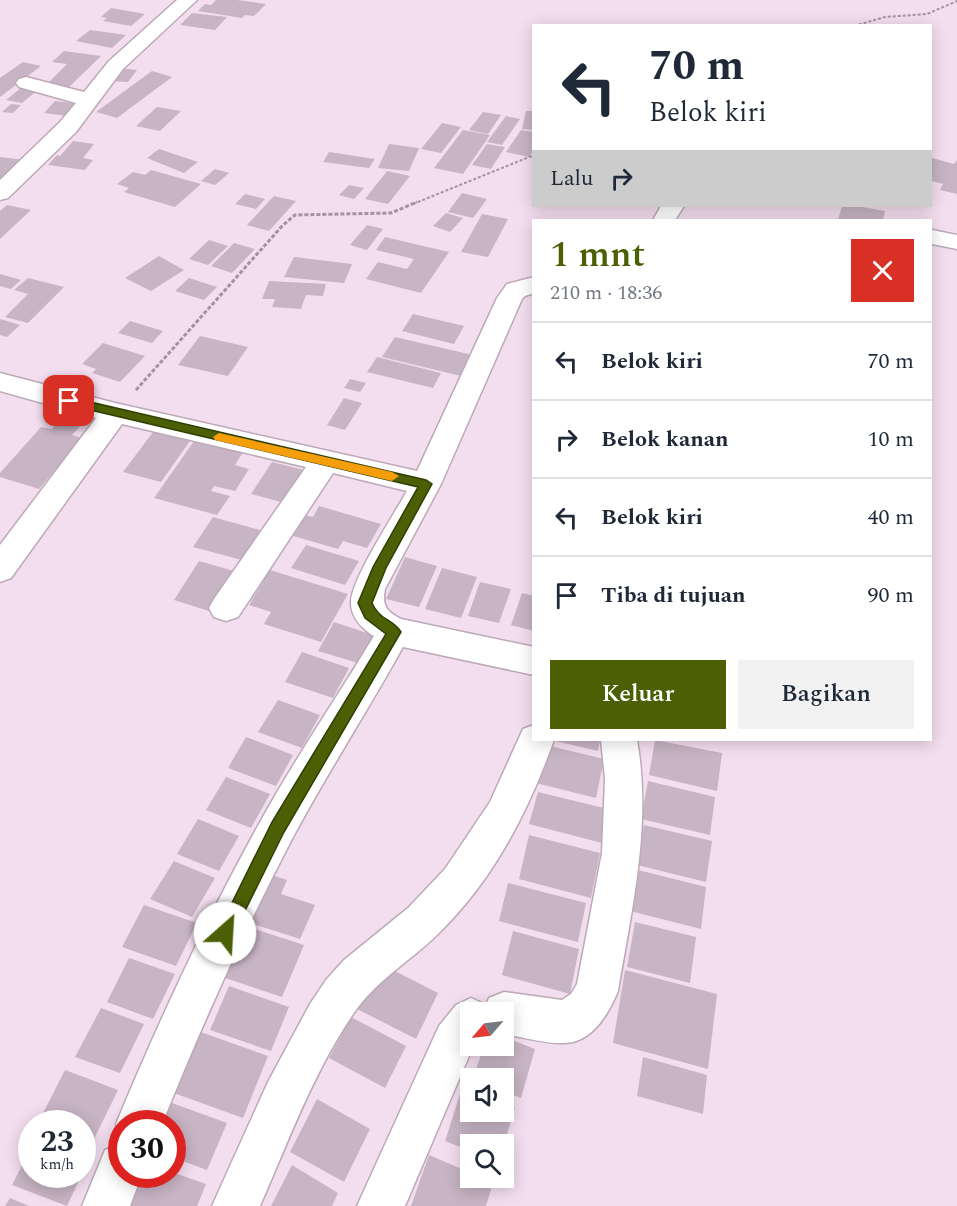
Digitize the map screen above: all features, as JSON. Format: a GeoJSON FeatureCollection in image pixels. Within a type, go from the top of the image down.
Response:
{"type":"FeatureCollection","features":[{"type":"Feature","properties":{"kind":"street"},"geometry":{"type":"LineString","coordinates":[[0,193],[68,127],[116,65],[188,0]]}},
{"type":"Feature","properties":{"kind":"street"},"geometry":{"type":"LineString","coordinates":[[26,83],[89,100]]}},
{"type":"Feature","properties":{"kind":"street"},"geometry":{"type":"LineString","coordinates":[[932,237],[957,242]]}},
{"type":"Feature","properties":{"kind":"street"},"geometry":{"type":"LineString","coordinates":[[532,286],[516,290],[510,298],[426,484],[379,567],[365,603],[370,615],[378,623],[394,632],[532,661]]}},
{"type":"Feature","properties":{"kind":"street"},"geometry":{"type":"LineString","coordinates":[[0,382],[115,413],[426,484]]}},
{"type":"Feature","properties":{"kind":"street"},"geometry":{"type":"LineString","coordinates":[[0,569],[115,413]]}},
{"type":"Feature","properties":{"kind":"street"},"geometry":{"type":"LineString","coordinates":[[226,608],[327,461]]}},
{"type":"Feature","properties":{"kind":"street"},"geometry":{"type":"LineString","coordinates":[[145,1110],[210,964],[278,827],[394,632]]}},
{"type":"Feature","properties":{"kind":"street"},"geometry":{"type":"LineString","coordinates":[[236,1206],[313,1041],[342,993],[377,959],[422,922],[467,873],[507,810],[536,741]]}},
{"type":"Feature","properties":{"kind":"street"},"geometry":{"type":"LineString","coordinates":[[514,1014],[566,1022],[586,1009],[597,991],[622,853],[624,779],[619,741]]}},
{"type":"Feature","properties":{"kind":"street"},"geometry":{"type":"LineString","coordinates":[[381,1206],[454,1041],[460,1034]]}},
{"type":"Feature","properties":{"kind":"street"},"geometry":{"type":"LineString","coordinates":[[106,1206],[113,1188]]}},
{"type":"Feature","properties":{"kind":"path"},"geometry":{"type":"LineString","coordinates":[[861,24],[885,17],[927,14],[957,1]]}},
{"type":"Feature","properties":{"kind":"path"},"geometry":{"type":"LineString","coordinates":[[115,413],[283,225],[295,215],[391,213],[532,156]]}},
{"type":"Feature","properties":{"kind":"building"},"geometry":{"type":"Polygon","coordinates":[[[216,0],[266,4],[254,16],[245,15],[242,18],[198,11],[205,4],[211,5],[216,0]]]}},
{"type":"Feature","properties":{"kind":"building"},"geometry":{"type":"Polygon","coordinates":[[[111,8],[145,14],[131,26],[103,21],[107,18],[101,17],[111,8]]]}},
{"type":"Feature","properties":{"kind":"building"},"geometry":{"type":"Polygon","coordinates":[[[192,13],[227,17],[215,30],[180,25],[192,13]]]}},
{"type":"Feature","properties":{"kind":"building"},"geometry":{"type":"Polygon","coordinates":[[[90,30],[126,35],[112,48],[76,41],[90,30]]]}},
{"type":"Feature","properties":{"kind":"building"},"geometry":{"type":"Polygon","coordinates":[[[64,51],[101,56],[68,88],[46,85],[67,64],[52,62],[64,51]]]}},
{"type":"Feature","properties":{"kind":"building"},"geometry":{"type":"Polygon","coordinates":[[[23,62],[41,66],[0,97],[0,78],[23,62]]]}},
{"type":"Feature","properties":{"kind":"building"},"geometry":{"type":"Polygon","coordinates":[[[118,68],[137,70],[128,82],[109,81],[118,68]]]}},
{"type":"Feature","properties":{"kind":"building"},"geometry":{"type":"Polygon","coordinates":[[[152,71],[172,77],[117,118],[96,112],[152,71]]]}},
{"type":"Feature","properties":{"kind":"building"},"geometry":{"type":"Polygon","coordinates":[[[22,87],[38,90],[22,103],[6,100],[22,87]]]}},
{"type":"Feature","properties":{"kind":"building"},"geometry":{"type":"Polygon","coordinates":[[[55,101],[78,104],[67,116],[44,113],[55,101]]]}},
{"type":"Feature","properties":{"kind":"building"},"geometry":{"type":"Polygon","coordinates":[[[11,104],[21,105],[13,113],[2,112],[11,104]]]}},
{"type":"Feature","properties":{"kind":"building"},"geometry":{"type":"Polygon","coordinates":[[[157,107],[181,111],[160,131],[136,126],[157,107]]]}},
{"type":"Feature","properties":{"kind":"building"},"geometry":{"type":"Polygon","coordinates":[[[526,111],[532,111],[532,130],[522,129],[526,111]]]}},
{"type":"Feature","properties":{"kind":"building"},"geometry":{"type":"Polygon","coordinates":[[[483,112],[501,115],[488,134],[469,130],[483,112]]]}},
{"type":"Feature","properties":{"kind":"building"},"geometry":{"type":"Polygon","coordinates":[[[506,116],[520,119],[502,145],[487,142],[506,116]]]}},
{"type":"Feature","properties":{"kind":"building"},"geometry":{"type":"Polygon","coordinates":[[[442,123],[461,127],[441,153],[421,149],[442,123]]]}},
{"type":"Feature","properties":{"kind":"building"},"geometry":{"type":"Polygon","coordinates":[[[463,130],[490,135],[463,174],[434,168],[463,130]]]}},
{"type":"Feature","properties":{"kind":"building"},"geometry":{"type":"Polygon","coordinates":[[[521,130],[532,132],[532,153],[529,157],[506,152],[521,130]]]}},
{"type":"Feature","properties":{"kind":"building"},"geometry":{"type":"Polygon","coordinates":[[[73,141],[94,144],[83,158],[93,160],[85,170],[48,165],[57,155],[60,156],[73,141]]]}},
{"type":"Feature","properties":{"kind":"building"},"geometry":{"type":"Polygon","coordinates":[[[389,144],[419,148],[409,171],[378,168],[389,144]]]}},
{"type":"Feature","properties":{"kind":"building"},"geometry":{"type":"Polygon","coordinates":[[[487,144],[505,147],[491,169],[472,165],[487,144]]]}},
{"type":"Feature","properties":{"kind":"building"},"geometry":{"type":"Polygon","coordinates":[[[159,149],[198,162],[184,173],[147,158],[159,149]]]}},
{"type":"Feature","properties":{"kind":"building"},"geometry":{"type":"Polygon","coordinates":[[[329,152],[375,159],[369,168],[323,162],[329,152]]]}},
{"type":"Feature","properties":{"kind":"building"},"geometry":{"type":"Polygon","coordinates":[[[0,157],[25,160],[0,180],[0,157]]]}},
{"type":"Feature","properties":{"kind":"building"},"geometry":{"type":"Polygon","coordinates":[[[932,158],[954,164],[957,160],[957,194],[940,190],[943,184],[932,181],[932,158]]]}},
{"type":"Feature","properties":{"kind":"building"},"geometry":{"type":"Polygon","coordinates":[[[215,169],[229,173],[215,185],[201,181],[215,169]]]}},
{"type":"Feature","properties":{"kind":"building"},"geometry":{"type":"Polygon","coordinates":[[[151,170],[201,184],[175,207],[124,192],[129,188],[117,184],[133,172],[145,175],[151,170]]]}},
{"type":"Feature","properties":{"kind":"building"},"geometry":{"type":"Polygon","coordinates":[[[387,171],[410,176],[388,204],[365,199],[387,171]]]}},
{"type":"Feature","properties":{"kind":"building"},"geometry":{"type":"Polygon","coordinates":[[[349,185],[364,188],[354,199],[339,195],[349,185]]]}},
{"type":"Feature","properties":{"kind":"building"},"geometry":{"type":"Polygon","coordinates":[[[462,193],[487,199],[473,218],[448,212],[462,193]]]}},
{"type":"Feature","properties":{"kind":"building"},"geometry":{"type":"Polygon","coordinates":[[[245,194],[265,199],[256,209],[235,204],[245,194]]]}},
{"type":"Feature","properties":{"kind":"building"},"geometry":{"type":"Polygon","coordinates":[[[274,196],[296,201],[269,231],[247,225],[274,196]]]}},
{"type":"Feature","properties":{"kind":"building"},"geometry":{"type":"Polygon","coordinates":[[[7,205],[31,210],[0,239],[0,211],[7,205]]]}},
{"type":"Feature","properties":{"kind":"building"},"geometry":{"type":"Polygon","coordinates":[[[842,207],[862,207],[885,211],[883,219],[838,219],[842,207]]]}},
{"type":"Feature","properties":{"kind":"building"},"geometry":{"type":"Polygon","coordinates":[[[446,213],[463,218],[450,232],[433,226],[446,213]]]}},
{"type":"Feature","properties":{"kind":"building"},"geometry":{"type":"Polygon","coordinates":[[[482,214],[508,219],[488,257],[461,252],[482,214]]]}},
{"type":"Feature","properties":{"kind":"building"},"geometry":{"type":"Polygon","coordinates":[[[367,225],[383,229],[367,250],[350,245],[367,225]]]}},
{"type":"Feature","properties":{"kind":"building"},"geometry":{"type":"Polygon","coordinates":[[[385,237],[449,252],[421,293],[366,279],[378,262],[407,269],[414,259],[376,250],[385,237]]]}},
{"type":"Feature","properties":{"kind":"building"},"geometry":{"type":"Polygon","coordinates":[[[209,240],[228,246],[208,265],[189,259],[209,240]]]}},
{"type":"Feature","properties":{"kind":"building"},"geometry":{"type":"Polygon","coordinates":[[[234,243],[255,249],[232,273],[211,266],[234,243]]]}},
{"type":"Feature","properties":{"kind":"building"},"geometry":{"type":"Polygon","coordinates":[[[159,256],[184,270],[151,291],[125,278],[159,256]]]}},
{"type":"Feature","properties":{"kind":"building"},"geometry":{"type":"Polygon","coordinates":[[[294,257],[352,264],[344,283],[284,277],[294,257]]]}},
{"type":"Feature","properties":{"kind":"building"},"geometry":{"type":"Polygon","coordinates":[[[0,274],[21,280],[11,289],[0,286],[0,274]]]}},
{"type":"Feature","properties":{"kind":"building"},"geometry":{"type":"Polygon","coordinates":[[[28,278],[64,287],[28,323],[5,317],[28,294],[14,290],[28,278]]]}},
{"type":"Feature","properties":{"kind":"building"},"geometry":{"type":"Polygon","coordinates":[[[189,278],[217,287],[204,300],[175,291],[189,278]]]}},
{"type":"Feature","properties":{"kind":"building"},"geometry":{"type":"Polygon","coordinates":[[[269,281],[326,284],[323,296],[306,295],[301,309],[272,307],[275,299],[262,299],[269,281]]]}},
{"type":"Feature","properties":{"kind":"building"},"geometry":{"type":"Polygon","coordinates":[[[413,314],[464,326],[454,344],[402,331],[413,314]]]}},
{"type":"Feature","properties":{"kind":"building"},"geometry":{"type":"Polygon","coordinates":[[[0,319],[20,325],[7,337],[0,335],[0,319]]]}},
{"type":"Feature","properties":{"kind":"building"},"geometry":{"type":"Polygon","coordinates":[[[130,321],[163,331],[152,343],[118,333],[130,321]]]}},
{"type":"Feature","properties":{"kind":"building"},"geometry":{"type":"Polygon","coordinates":[[[200,336],[248,347],[228,376],[178,365],[200,336]]]}},
{"type":"Feature","properties":{"kind":"building"},"geometry":{"type":"Polygon","coordinates":[[[395,337],[477,356],[465,377],[382,357],[395,337]]]}},
{"type":"Feature","properties":{"kind":"building"},"geometry":{"type":"Polygon","coordinates":[[[103,343],[145,356],[120,382],[92,373],[96,369],[82,364],[103,343]]]}},
{"type":"Feature","properties":{"kind":"building"},"geometry":{"type":"Polygon","coordinates":[[[377,357],[441,373],[433,388],[367,372],[377,357]]]}},
{"type":"Feature","properties":{"kind":"building"},"geometry":{"type":"Polygon","coordinates":[[[350,379],[366,383],[360,392],[344,388],[350,379]]]}},
{"type":"Feature","properties":{"kind":"building"},"geometry":{"type":"Polygon","coordinates":[[[344,398],[362,403],[345,430],[327,425],[344,398]]]}},
{"type":"Feature","properties":{"kind":"building"},"geometry":{"type":"Polygon","coordinates":[[[59,420],[80,426],[72,435],[82,438],[39,489],[0,477],[0,473],[41,427],[52,429],[59,420]]]}},
{"type":"Feature","properties":{"kind":"building"},"geometry":{"type":"Polygon","coordinates":[[[153,432],[190,441],[161,482],[123,472],[153,432]]]}},
{"type":"Feature","properties":{"kind":"building"},"geometry":{"type":"Polygon","coordinates":[[[199,434],[245,449],[235,465],[249,469],[235,491],[214,486],[211,491],[230,496],[217,515],[154,498],[199,434]]]}},
{"type":"Feature","properties":{"kind":"building"},"geometry":{"type":"Polygon","coordinates":[[[272,462],[312,472],[292,505],[251,494],[272,462]]]}},
{"type":"Feature","properties":{"kind":"building"},"geometry":{"type":"Polygon","coordinates":[[[319,506],[381,524],[367,548],[343,541],[338,549],[290,535],[303,515],[313,517],[319,506]]]}},
{"type":"Feature","properties":{"kind":"building"},"geometry":{"type":"Polygon","coordinates":[[[213,517],[260,530],[242,560],[193,547],[213,517]]]}},
{"type":"Feature","properties":{"kind":"building"},"geometry":{"type":"Polygon","coordinates":[[[306,545],[359,561],[345,585],[291,568],[306,545]]]}},
{"type":"Feature","properties":{"kind":"building"},"geometry":{"type":"Polygon","coordinates":[[[405,557],[437,566],[419,607],[386,599],[405,557]]]}},
{"type":"Feature","properties":{"kind":"building"},"geometry":{"type":"Polygon","coordinates":[[[199,561],[234,571],[209,611],[174,600],[199,561]]]}},
{"type":"Feature","properties":{"kind":"building"},"geometry":{"type":"Polygon","coordinates":[[[442,568],[477,577],[461,618],[425,609],[442,568]]]}},
{"type":"Feature","properties":{"kind":"building"},"geometry":{"type":"Polygon","coordinates":[[[270,570],[348,594],[321,642],[264,624],[271,612],[249,605],[270,570]]]}},
{"type":"Feature","properties":{"kind":"building"},"geometry":{"type":"Polygon","coordinates":[[[480,582],[511,589],[499,623],[468,616],[480,582]]]}},
{"type":"Feature","properties":{"kind":"building"},"geometry":{"type":"Polygon","coordinates":[[[522,593],[532,596],[532,630],[511,625],[522,593]]]}},
{"type":"Feature","properties":{"kind":"building"},"geometry":{"type":"Polygon","coordinates":[[[334,622],[373,635],[358,663],[318,651],[334,622]]]}},
{"type":"Feature","properties":{"kind":"building"},"geometry":{"type":"Polygon","coordinates":[[[302,652],[349,668],[333,698],[285,682],[302,652]]]}},
{"type":"Feature","properties":{"kind":"building"},"geometry":{"type":"Polygon","coordinates":[[[278,700],[320,715],[302,748],[258,732],[278,700]]]}},
{"type":"Feature","properties":{"kind":"building"},"geometry":{"type":"Polygon","coordinates":[[[246,737],[293,755],[276,786],[228,768],[246,737]]]}},
{"type":"Feature","properties":{"kind":"building"},"geometry":{"type":"Polygon","coordinates":[[[555,741],[600,741],[598,751],[555,741]]]}},
{"type":"Feature","properties":{"kind":"building"},"geometry":{"type":"Polygon","coordinates":[[[655,741],[722,753],[717,791],[649,775],[655,741]]]}},
{"type":"Feature","properties":{"kind":"building"},"geometry":{"type":"Polygon","coordinates":[[[546,745],[604,759],[596,798],[536,783],[546,745]]]}},
{"type":"Feature","properties":{"kind":"building"},"geometry":{"type":"Polygon","coordinates":[[[226,777],[270,794],[251,828],[206,810],[226,777]]]}},
{"type":"Feature","properties":{"kind":"building"},"geometry":{"type":"Polygon","coordinates":[[[648,781],[715,797],[710,835],[641,819],[648,781]]]}},
{"type":"Feature","properties":{"kind":"building"},"geometry":{"type":"Polygon","coordinates":[[[538,792],[608,809],[602,843],[529,824],[538,792]]]}},
{"type":"Feature","properties":{"kind":"building"},"geometry":{"type":"Polygon","coordinates":[[[198,819],[239,836],[219,871],[177,854],[198,819]]]}},
{"type":"Feature","properties":{"kind":"building"},"geometry":{"type":"Polygon","coordinates":[[[644,825],[712,841],[706,882],[637,865],[644,825]]]}},
{"type":"Feature","properties":{"kind":"building"},"geometry":{"type":"Polygon","coordinates":[[[529,835],[600,853],[591,898],[519,879],[529,835]]]}},
{"type":"Feature","properties":{"kind":"building"},"geometry":{"type":"Polygon","coordinates":[[[174,861],[215,878],[192,917],[150,899],[174,861]]]}},
{"type":"Feature","properties":{"kind":"building"},"geometry":{"type":"Polygon","coordinates":[[[634,869],[706,887],[701,929],[626,910],[634,869]]]}},
{"type":"Feature","properties":{"kind":"building"},"geometry":{"type":"Polygon","coordinates":[[[266,873],[287,880],[281,894],[315,905],[300,939],[244,921],[266,873]]]}},
{"type":"Feature","properties":{"kind":"building"},"geometry":{"type":"Polygon","coordinates":[[[508,883],[586,903],[578,942],[499,921],[508,883]]]}},
{"type":"Feature","properties":{"kind":"building"},"geometry":{"type":"Polygon","coordinates":[[[144,905],[197,923],[176,966],[122,947],[144,905]]]}},
{"type":"Feature","properties":{"kind":"building"},"geometry":{"type":"Polygon","coordinates":[[[635,922],[696,937],[690,983],[627,967],[635,922]]]}},
{"type":"Feature","properties":{"kind":"building"},"geometry":{"type":"Polygon","coordinates":[[[242,925],[304,945],[282,997],[219,976],[242,925]]]}},
{"type":"Feature","properties":{"kind":"building"},"geometry":{"type":"Polygon","coordinates":[[[513,931],[579,949],[570,994],[502,975],[513,931]]]}},
{"type":"Feature","properties":{"kind":"building"},"geometry":{"type":"Polygon","coordinates":[[[129,958],[175,974],[153,1019],[107,1002],[129,958]]]}},
{"type":"Feature","properties":{"kind":"building"},"geometry":{"type":"Polygon","coordinates":[[[377,962],[438,993],[416,1039],[353,1007],[377,962]]]}},
{"type":"Feature","properties":{"kind":"building"},"geometry":{"type":"Polygon","coordinates":[[[625,970],[717,994],[708,1069],[613,1043],[625,970]]]}},
{"type":"Feature","properties":{"kind":"building"},"geometry":{"type":"Polygon","coordinates":[[[229,986],[289,1007],[271,1051],[210,1030],[229,986]]]}},
{"type":"Feature","properties":{"kind":"building"},"geometry":{"type":"Polygon","coordinates":[[[101,1008],[144,1024],[120,1073],[75,1057],[101,1008]]]}},
{"type":"Feature","properties":{"kind":"building"},"geometry":{"type":"Polygon","coordinates":[[[351,1017],[406,1046],[385,1088],[329,1058],[351,1017]]]}},
{"type":"Feature","properties":{"kind":"building"},"geometry":{"type":"Polygon","coordinates":[[[198,1031],[268,1056],[243,1118],[171,1092],[198,1031]]]}},
{"type":"Feature","properties":{"kind":"building"},"geometry":{"type":"Polygon","coordinates":[[[514,1041],[535,1049],[521,1098],[514,1095],[514,1068],[476,1068],[481,1056],[514,1056],[514,1041]]]}},
{"type":"Feature","properties":{"kind":"building"},"geometry":{"type":"Polygon","coordinates":[[[643,1057],[707,1075],[703,1114],[637,1096],[643,1057]]]}},
{"type":"Feature","properties":{"kind":"building"},"geometry":{"type":"Polygon","coordinates":[[[65,1070],[118,1090],[96,1135],[96,1110],[45,1110],[65,1070]]]}},
{"type":"Feature","properties":{"kind":"building"},"geometry":{"type":"Polygon","coordinates":[[[460,1094],[460,1122],[511,1122],[507,1134],[460,1134],[460,1147],[445,1141],[460,1094]]]}},
{"type":"Feature","properties":{"kind":"building"},"geometry":{"type":"Polygon","coordinates":[[[317,1099],[370,1129],[344,1182],[290,1152],[317,1099]]]}},
{"type":"Feature","properties":{"kind":"building"},"geometry":{"type":"Polygon","coordinates":[[[172,1103],[227,1123],[207,1170],[186,1162],[186,1110],[169,1110],[172,1103]]]}},
{"type":"Feature","properties":{"kind":"building"},"geometry":{"type":"Polygon","coordinates":[[[429,1155],[460,1168],[460,1188],[491,1188],[486,1206],[411,1206],[429,1155]]]}},
{"type":"Feature","properties":{"kind":"building"},"geometry":{"type":"Polygon","coordinates":[[[292,1165],[338,1193],[332,1206],[271,1206],[292,1165]]]}},
{"type":"Feature","properties":{"kind":"building"},"geometry":{"type":"Polygon","coordinates":[[[18,1173],[18,1187],[12,1185],[18,1173]]]}},
{"type":"Feature","properties":{"kind":"building"},"geometry":{"type":"Polygon","coordinates":[[[186,1177],[206,1184],[197,1206],[128,1206],[136,1188],[186,1188],[186,1177]]]}},
{"type":"Feature","properties":{"kind":"building"},"geometry":{"type":"Polygon","coordinates":[[[20,1188],[75,1188],[67,1206],[20,1188]]]}},
{"type":"Feature","properties":{"kind":"building"},"geometry":{"type":"Polygon","coordinates":[[[10,1198],[29,1206],[5,1206],[10,1198]]]}},
{"type":"Feature","properties":{"kind":"slow traffic"},"geometry":{"type":"LineString","coordinates":[[219,437],[392,476]]}},
{"type":"Feature","properties":{"kind":"route"},"geometry":{"type":"LineString","coordinates":[[69,401],[426,484],[379,567],[365,603],[370,615],[378,623],[394,632],[278,827],[225,933]]}}]}
